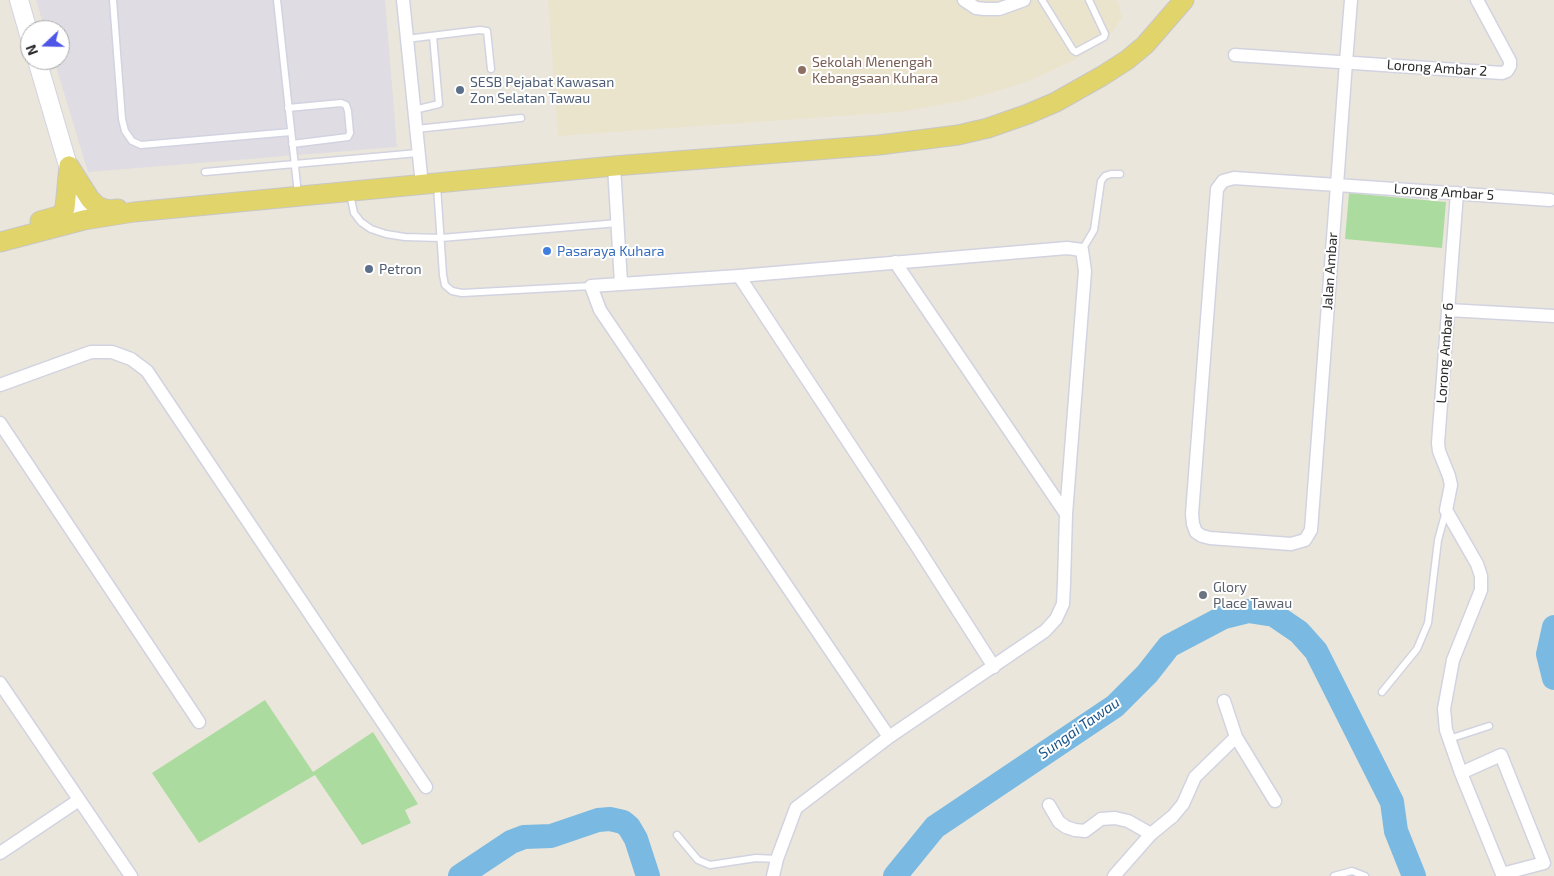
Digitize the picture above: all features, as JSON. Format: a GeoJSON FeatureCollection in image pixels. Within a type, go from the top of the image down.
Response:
{"type":"FeatureCollection","features":[{"type":"Feature","properties":{"kind":"main road"},"geometry":{"type":"LineString","coordinates":[[0,242],[84,220],[134,212],[614,166],[922,141],[958,135],[988,128],[1056,102],[1102,76],[1127,60],[1145,45],[1184,0]]}},
{"type":"Feature","properties":{"kind":"main road"},"geometry":{"type":"LineString","coordinates":[[68,166],[90,199],[97,206],[108,210],[126,208],[134,212]]}},
{"type":"Feature","properties":{"kind":"main road"},"geometry":{"type":"LineString","coordinates":[[0,233],[62,213],[66,203],[68,166]]}},
{"type":"Feature","properties":{"kind":"street"},"geometry":{"type":"LineString","coordinates":[[19,0],[25,20]]}},
{"type":"Feature","properties":{"kind":"street"},"geometry":{"type":"LineString","coordinates":[[403,0],[418,153],[429,184]]}},
{"type":"Feature","properties":{"kind":"street"},"geometry":{"type":"LineString","coordinates":[[964,0],[976,8],[999,9],[1024,0]]}},
{"type":"Feature","properties":{"kind":"street","name":"Jalan Ambar"},"geometry":{"type":"LineString","coordinates":[[1305,540],[1311,530],[1352,0]]}},
{"type":"Feature","properties":{"kind":"street","name":"Lorong Ambar 2"},"geometry":{"type":"LineString","coordinates":[[1346,62],[1502,73],[1507,71],[1510,66],[1508,55],[1477,0]]}},
{"type":"Feature","properties":{"kind":"street"},"geometry":{"type":"LineString","coordinates":[[1235,55],[1346,62]]}},
{"type":"Feature","properties":{"kind":"street"},"geometry":{"type":"LineString","coordinates":[[40,70],[84,220]]}},
{"type":"Feature","properties":{"kind":"street"},"geometry":{"type":"LineString","coordinates":[[614,166],[621,284]]}},
{"type":"Feature","properties":{"kind":"street","name":"Lorong Ambar 5"},"geometry":{"type":"LineString","coordinates":[[1305,540],[1291,544],[1210,538],[1196,532],[1192,524],[1217,189],[1223,181],[1234,178],[1550,200]]}},
{"type":"Feature","properties":{"kind":"street","name":"Lorong Ambar 6"},"geometry":{"type":"LineString","coordinates":[[1446,510],[1451,485],[1438,443],[1457,193]]}},
{"type":"Feature","properties":{"kind":"street"},"geometry":{"type":"LineString","coordinates":[[773,876],[777,859],[796,808],[807,798],[889,737],[1045,632],[1056,619],[1062,604],[1066,514],[1085,271],[1082,250],[1067,248],[739,276],[591,286],[600,310],[889,737]]}},
{"type":"Feature","properties":{"kind":"street"},"geometry":{"type":"LineString","coordinates":[[895,262],[1066,514]]}},
{"type":"Feature","properties":{"kind":"street"},"geometry":{"type":"LineString","coordinates":[[739,276],[994,667]]}},
{"type":"Feature","properties":{"kind":"street"},"geometry":{"type":"LineString","coordinates":[[1448,310],[1554,316]]}},
{"type":"Feature","properties":{"kind":"street"},"geometry":{"type":"LineString","coordinates":[[0,385],[91,352],[112,352],[132,360],[147,371],[426,787]]}},
{"type":"Feature","properties":{"kind":"street"},"geometry":{"type":"LineString","coordinates":[[0,423],[199,722]]}},
{"type":"Feature","properties":{"kind":"street"},"geometry":{"type":"LineString","coordinates":[[1446,510],[1477,564],[1481,590],[1451,668],[1444,709],[1449,739],[1461,773],[1502,874],[1544,863],[1501,755],[1461,773]]}},
{"type":"Feature","properties":{"kind":"street"},"geometry":{"type":"LineString","coordinates":[[0,683],[131,876]]}},
{"type":"Feature","properties":{"kind":"street"},"geometry":{"type":"LineString","coordinates":[[1224,700],[1236,737],[1275,801]]}},
{"type":"Feature","properties":{"kind":"street"},"geometry":{"type":"LineString","coordinates":[[1114,876],[1151,834],[1173,816],[1182,804],[1196,777],[1236,737]]}},
{"type":"Feature","properties":{"kind":"street"},"geometry":{"type":"LineString","coordinates":[[0,853],[78,800]]}},
{"type":"Feature","properties":{"kind":"street"},"geometry":{"type":"LineString","coordinates":[[1049,805],[1059,822],[1075,830],[1085,830],[1101,820],[1115,818],[1128,821],[1151,834]]}},
{"type":"Feature","properties":{"kind":"lane"},"geometry":{"type":"LineString","coordinates":[[113,0],[122,119],[125,131],[132,141],[141,146],[291,132]]}},
{"type":"Feature","properties":{"kind":"lane"},"geometry":{"type":"LineString","coordinates":[[277,0],[298,195]]}},
{"type":"Feature","properties":{"kind":"lane"},"geometry":{"type":"LineString","coordinates":[[1042,0],[1076,52],[1104,37],[1105,34],[1105,30],[1089,0]]}},
{"type":"Feature","properties":{"kind":"lane"},"geometry":{"type":"LineString","coordinates":[[406,39],[480,30],[487,31],[491,70]]}},
{"type":"Feature","properties":{"kind":"lane"},"geometry":{"type":"LineString","coordinates":[[414,110],[439,104],[433,36]]}},
{"type":"Feature","properties":{"kind":"lane"},"geometry":{"type":"LineString","coordinates":[[288,108],[341,104],[346,105],[348,110],[350,133],[348,137],[292,144]]}},
{"type":"Feature","properties":{"kind":"lane"},"geometry":{"type":"LineString","coordinates":[[416,129],[520,118]]}},
{"type":"Feature","properties":{"kind":"lane"},"geometry":{"type":"LineString","coordinates":[[205,172],[418,153]]}},
{"type":"Feature","properties":{"kind":"lane"},"geometry":{"type":"LineString","coordinates":[[1082,250],[1094,230],[1101,181],[1105,176],[1120,174]]}},
{"type":"Feature","properties":{"kind":"lane"},"geometry":{"type":"LineString","coordinates":[[429,184],[441,238],[445,286],[452,291],[462,293],[591,286]]}},
{"type":"Feature","properties":{"kind":"lane"},"geometry":{"type":"LineString","coordinates":[[349,191],[354,213],[371,229],[405,237],[441,238],[618,223]]}},
{"type":"Feature","properties":{"kind":"lane"},"geometry":{"type":"LineString","coordinates":[[1382,692],[1417,649],[1428,623],[1438,540],[1446,510]]}},
{"type":"Feature","properties":{"kind":"lane"},"geometry":{"type":"LineString","coordinates":[[1449,739],[1489,726]]}},
{"type":"Feature","properties":{"kind":"lane"},"geometry":{"type":"LineString","coordinates":[[677,835],[698,860],[710,865],[756,858],[777,859]]}},
{"type":"Feature","properties":{"kind":"lane"},"geometry":{"type":"LineString","coordinates":[[1334,876],[1352,871],[1365,876]]}},
{"type":"Feature","properties":{"kind":"shaded area"},"geometry":{"type":"Polygon","coordinates":[[[36,0],[385,0],[397,147],[88,172],[57,70],[70,70],[70,20],[42,20],[36,0]]]}},
{"type":"Feature","properties":{"kind":"shaded area","name":"Sekolah Menengah Kebangsaan Kuhara"},"geometry":{"type":"Polygon","coordinates":[[[548,0],[1117,0],[1122,17],[1108,39],[1076,59],[1027,82],[967,100],[899,112],[558,136],[548,0]]]}},
{"type":"Feature","properties":{"kind":"green space"},"geometry":{"type":"Polygon","coordinates":[[[1349,193],[1446,202],[1442,248],[1345,239],[1349,193]]]}},
{"type":"Feature","properties":{"kind":"green space"},"geometry":{"type":"Polygon","coordinates":[[[265,700],[313,772],[373,732],[418,804],[405,810],[411,823],[362,845],[315,775],[199,843],[152,773],[265,700]]]}},
{"type":"Feature","properties":{"kind":"waterway","name":"Sungai Tawau"},"geometry":{"type":"LineString","coordinates":[[895,876],[935,827],[1115,706],[1147,674],[1169,646],[1224,617],[1248,611],[1274,615],[1299,632],[1316,651],[1392,802],[1396,831],[1414,876]]}},
{"type":"Feature","properties":{"kind":"waterway","name":"Sungai Tawau"},"geometry":{"type":"LineString","coordinates":[[1554,627],[1548,654],[1554,678]]}},
{"type":"Feature","properties":{"kind":"waterway","name":"Sungai Tawau"},"geometry":{"type":"LineString","coordinates":[[460,876],[511,842],[524,837],[551,836],[598,820],[610,819],[623,822],[629,827],[636,839],[648,876]]}},
{"type":"Feature","properties":{"kind":"place","name":"Sekolah Menengah Kebangsaan Kuhara"},"geometry":{"type":"Point","coordinates":[802,70]}},
{"type":"Feature","properties":{"kind":"place","name":"SESB Pejabat Kawasan Zon Selatan Tawau"},"geometry":{"type":"Point","coordinates":[460,90]}},
{"type":"Feature","properties":{"kind":"place","name":"Pasaraya Kuhara"},"geometry":{"type":"Point","coordinates":[547,251]}},
{"type":"Feature","properties":{"kind":"place","name":"Petron"},"geometry":{"type":"Point","coordinates":[369,269]}},
{"type":"Feature","properties":{"kind":"place","name":"Glory Place Tawau"},"geometry":{"type":"Point","coordinates":[1203,595]}}]}
